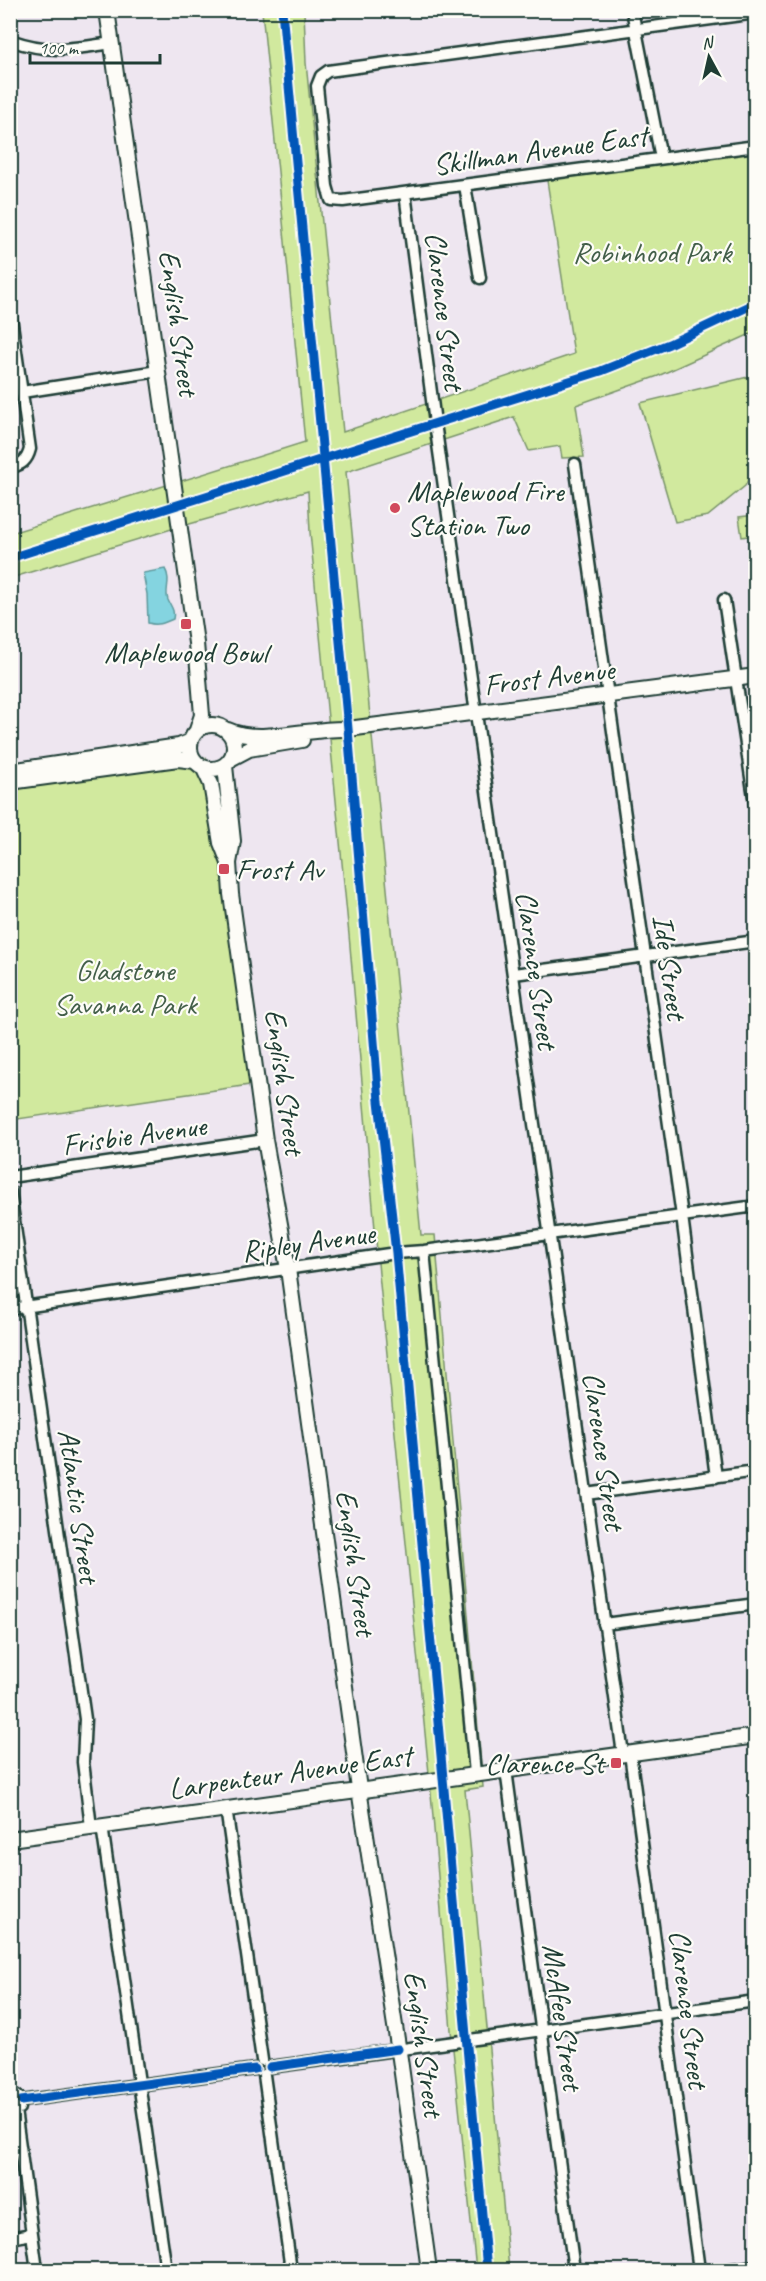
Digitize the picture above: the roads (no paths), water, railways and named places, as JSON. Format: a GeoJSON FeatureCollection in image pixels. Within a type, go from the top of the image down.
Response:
{"type":"FeatureCollection","features":[{"type":"Feature","properties":{"kind":"street","name":"English Street"},"geometry":{"type":"LineString","coordinates":[[107,10],[196,643],[202,716],[194,735]]}},
{"type":"Feature","properties":{"kind":"street"},"geometry":{"type":"LineString","coordinates":[[632,10],[661,158]]}},
{"type":"Feature","properties":{"kind":"street"},"geometry":{"type":"LineString","coordinates":[[636,30],[756,13]]}},
{"type":"Feature","properties":{"kind":"street","name":"Skillman Avenue East"},"geometry":{"type":"LineString","coordinates":[[636,30],[328,71],[321,76],[318,86],[327,186],[331,200],[343,201],[756,146]]}},
{"type":"Feature","properties":{"kind":"street"},"geometry":{"type":"LineString","coordinates":[[10,40],[40,49],[53,50],[112,43]]}},
{"type":"Feature","properties":{"kind":"street"},"geometry":{"type":"LineString","coordinates":[[465,185],[480,278]]}},
{"type":"Feature","properties":{"kind":"street","name":"Clarence Street"},"geometry":{"type":"LineString","coordinates":[[405,193],[435,423],[604,1624],[626,1754],[699,2271]]}},
{"type":"Feature","properties":{"kind":"street"},"geometry":{"type":"LineString","coordinates":[[10,310],[30,449],[28,459],[10,468]]}},
{"type":"Feature","properties":{"kind":"street"},"geometry":{"type":"LineString","coordinates":[[22,392],[158,371]]}},
{"type":"Feature","properties":{"kind":"street","name":"Ide Street"},"geometry":{"type":"LineString","coordinates":[[575,464],[682,1216],[716,1477]]}},
{"type":"Feature","properties":{"kind":"street"},"geometry":{"type":"LineString","coordinates":[[724,600],[756,810]]}},
{"type":"Feature","properties":{"kind":"street","name":"English Street"},"geometry":{"type":"LineString","coordinates":[[196,643],[214,717],[225,728]]}},
{"type":"Feature","properties":{"kind":"street","name":"Frost Avenue"},"geometry":{"type":"LineString","coordinates":[[225,728],[247,737],[332,728],[348,729],[756,676]]}},
{"type":"Feature","properties":{"kind":"street"},"geometry":{"type":"LineString","coordinates":[[10,771],[178,746],[209,724],[225,728],[235,743],[228,762],[210,769],[178,759],[10,782]]}},
{"type":"Feature","properties":{"kind":"street","name":"Frost Avenue"},"geometry":{"type":"LineString","coordinates":[[228,762],[249,749],[333,734],[348,729]]}},
{"type":"Feature","properties":{"kind":"street"},"geometry":{"type":"LineString","coordinates":[[194,735],[190,748],[199,764]]}},
{"type":"Feature","properties":{"kind":"street","name":"English Street"},"geometry":{"type":"LineString","coordinates":[[228,762],[232,841],[229,862],[231,894],[265,1140],[288,1269],[359,1789],[429,2271]]}},
{"type":"Feature","properties":{"kind":"street","name":"English Street"},"geometry":{"type":"LineString","coordinates":[[199,764],[211,784],[221,843],[229,862]]}},
{"type":"Feature","properties":{"kind":"street"},"geometry":{"type":"LineString","coordinates":[[514,974],[756,941]]}},
{"type":"Feature","properties":{"kind":"street","name":"Frisbie Avenue"},"geometry":{"type":"LineString","coordinates":[[10,1177],[265,1140]]}},
{"type":"Feature","properties":{"kind":"street","name":"Atlantic Street"},"geometry":{"type":"LineString","coordinates":[[10,1192],[85,1719],[83,1762],[140,2085],[166,2271]]}},
{"type":"Feature","properties":{"kind":"street","name":"Ripley Avenue"},"geometry":{"type":"LineString","coordinates":[[10,1309],[396,1253],[756,1206]]}},
{"type":"Feature","properties":{"kind":"street"},"geometry":{"type":"LineString","coordinates":[[424,1251],[475,1773]]}},
{"type":"Feature","properties":{"kind":"street"},"geometry":{"type":"LineString","coordinates":[[586,1494],[756,1471]]}},
{"type":"Feature","properties":{"kind":"street"},"geometry":{"type":"LineString","coordinates":[[604,1624],[756,1604]]}},
{"type":"Feature","properties":{"kind":"street","name":"Larpenteur Avenue East"},"geometry":{"type":"LineString","coordinates":[[10,1839],[756,1736]]}},
{"type":"Feature","properties":{"kind":"street","name":"McAfee Street"},"geometry":{"type":"LineString","coordinates":[[506,1770],[574,2271]]}},
{"type":"Feature","properties":{"kind":"street"},"geometry":{"type":"LineString","coordinates":[[226,1808],[291,2271]]}},
{"type":"Feature","properties":{"kind":"street"},"geometry":{"type":"LineString","coordinates":[[37,2271],[13,2099],[140,2085],[756,2001]]}},
{"type":"Feature","properties":{"kind":"street"},"geometry":{"type":"LineString","coordinates":[[10,2238],[32,2234]]}},
{"type":"Feature","properties":{"kind":"street"},"geometry":{"type":"LineString","coordinates":[[725,2271],[756,2266]]}},
{"type":"Feature","properties":{"kind":"water"},"geometry":{"type":"Polygon","coordinates":[[[165,569],[168,578],[167,596],[173,611],[173,619],[158,624],[148,623],[147,594],[143,573],[165,569]]]}},
{"type":"Feature","properties":{"kind":"place","name":"Maplewood Fire Station Two"},"geometry":{"type":"Point","coordinates":[395,508]}},
{"type":"Feature","properties":{"kind":"place","name":"Maplewood Bowl"},"geometry":{"type":"Point","coordinates":[186,624]}},
{"type":"Feature","properties":{"kind":"place","name":"Frost Av"},"geometry":{"type":"Point","coordinates":[224,869]}},
{"type":"Feature","properties":{"kind":"place","name":"Clarence St"},"geometry":{"type":"Point","coordinates":[616,1763]}},
{"type":"Feature","properties":{"kind":"park label","name":"Robinhood Park"},"geometry":{"type":"Point","coordinates":[652,252]}},
{"type":"Feature","properties":{"kind":"park label","name":"Gladstone Savanna Park"},"geometry":{"type":"Point","coordinates":[125,987]}}]}
